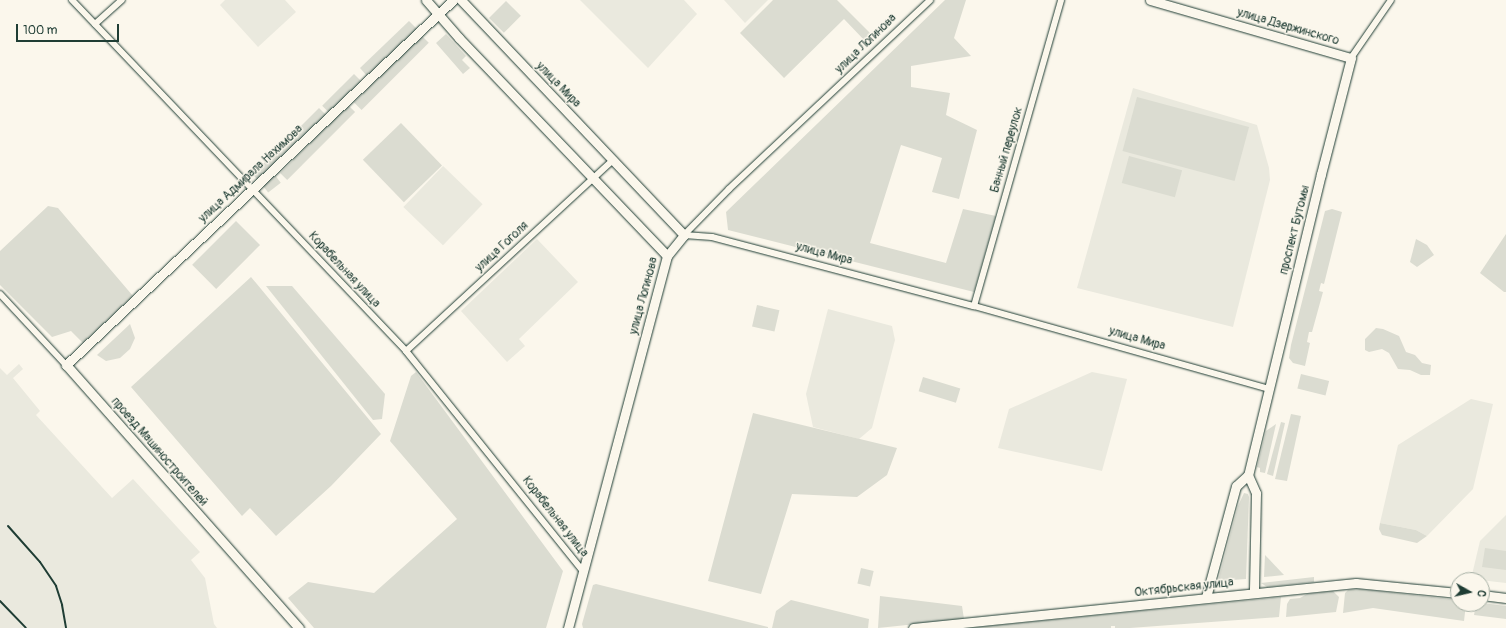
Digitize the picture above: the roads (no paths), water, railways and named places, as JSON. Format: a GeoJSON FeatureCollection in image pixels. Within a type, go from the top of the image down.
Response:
{"type":"FeatureCollection","features":[{"type":"Feature","properties":{"kind":"street","name":"Корабельная улица"},"geometry":{"type":"LineString","coordinates":[[72,0],[406,352],[583,571]]}},
{"type":"Feature","properties":{"kind":"street"},"geometry":{"type":"LineString","coordinates":[[95,24],[122,0]]}},
{"type":"Feature","properties":{"kind":"street"},"geometry":{"type":"LineString","coordinates":[[426,0],[459,38],[667,256]]}},
{"type":"Feature","properties":{"kind":"street","name":"улица Адмирала Нахимова"},"geometry":{"type":"LineString","coordinates":[[66,366],[252,188],[453,0]]}},
{"type":"Feature","properties":{"kind":"street","name":"улица Мира"},"geometry":{"type":"LineString","coordinates":[[461,0],[684,235],[712,237],[974,306],[1269,389]]}},
{"type":"Feature","properties":{"kind":"street","name":"улица Логинова"},"geometry":{"type":"LineString","coordinates":[[568,628],[667,256],[684,235],[729,189],[930,0]]}},
{"type":"Feature","properties":{"kind":"street","name":"Банный переулок"},"geometry":{"type":"LineString","coordinates":[[974,306],[1061,0]]}},
{"type":"Feature","properties":{"kind":"street","name":"улица Дзержинского"},"geometry":{"type":"LineString","coordinates":[[1150,0],[1351,58]]}},
{"type":"Feature","properties":{"kind":"street","name":"проспект Бутомы"},"geometry":{"type":"LineString","coordinates":[[1206,597],[1236,486],[1248,475],[1351,58],[1391,0]]}},
{"type":"Feature","properties":{"kind":"street","name":"улица Гоголя"},"geometry":{"type":"LineString","coordinates":[[406,352],[613,160]]}},
{"type":"Feature","properties":{"kind":"street","name":"проезд Машиностроителей"},"geometry":{"type":"LineString","coordinates":[[0,294],[299,628]]}},
{"type":"Feature","properties":{"kind":"street"},"geometry":{"type":"LineString","coordinates":[[1248,475],[1256,493],[1254,592]]}},
{"type":"Feature","properties":{"kind":"street","name":"Октябрьская улица"},"geometry":{"type":"LineString","coordinates":[[912,628],[1254,592],[1356,583],[1450,592]]}},
{"type":"Feature","properties":{"kind":"street"},"geometry":{"type":"LineString","coordinates":[[1490,596],[1506,598]]}},
{"type":"Feature","properties":{"kind":"railway"},"geometry":{"type":"LineString","coordinates":[[8,526],[40,562],[56,586],[62,605],[66,628]]}},
{"type":"Feature","properties":{"kind":"railway"},"geometry":{"type":"LineString","coordinates":[[0,601],[26,628]]}}]}
